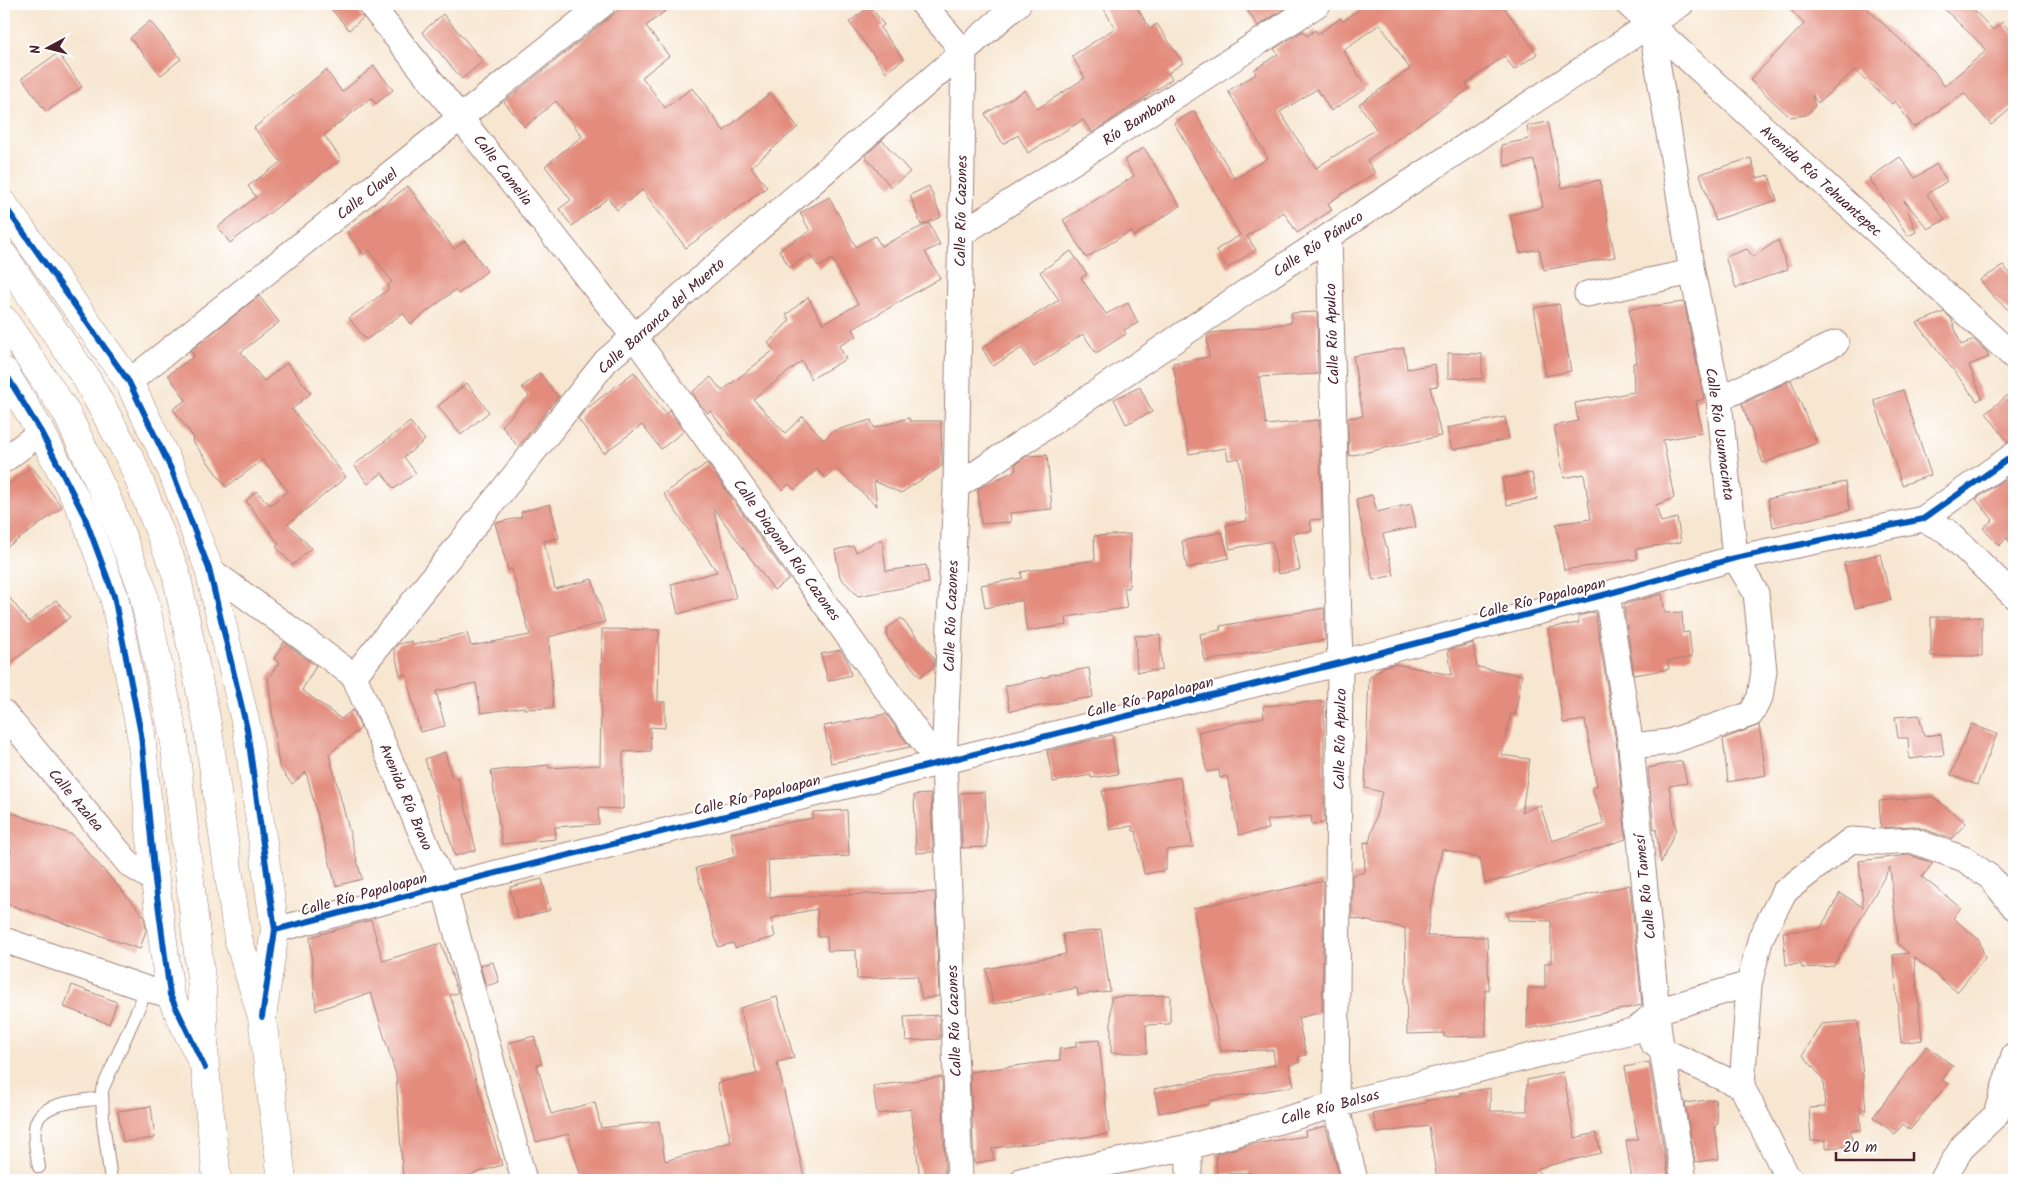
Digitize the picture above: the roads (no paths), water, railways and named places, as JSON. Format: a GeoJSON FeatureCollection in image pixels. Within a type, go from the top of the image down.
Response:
{"type":"FeatureCollection","features":[{"type":"Feature","properties":{"kind":"main road"},"geometry":{"type":"LineString","coordinates":[[4,205],[129,382],[172,471],[209,569],[248,729],[275,930],[262,1017]]}},
{"type":"Feature","properties":{"kind":"main road"},"geometry":{"type":"LineString","coordinates":[[4,256],[91,386],[131,460],[176,572],[207,723],[238,938],[262,1017],[282,1180]]}},
{"type":"Feature","properties":{"kind":"main road"},"geometry":{"type":"LineString","coordinates":[[4,320],[66,412],[108,501],[142,588],[174,738],[202,988],[205,1068],[217,1180]]}},
{"type":"Feature","properties":{"kind":"main road"},"geometry":{"type":"LineString","coordinates":[[4,371],[41,432],[84,515],[114,596],[142,734],[155,880],[158,992],[205,1068]]}},
{"type":"Feature","properties":{"kind":"street","name":"Calle Camelia"},"geometry":{"type":"LineString","coordinates":[[370,4],[635,338]]}},
{"type":"Feature","properties":{"kind":"street","name":"Calle Clavel"},"geometry":{"type":"LineString","coordinates":[[129,382],[603,4]]}},
{"type":"Feature","properties":{"kind":"street"},"geometry":{"type":"LineString","coordinates":[[923,4],[964,52]]}},
{"type":"Feature","properties":{"kind":"street","name":"Calle Barranca del Muerto"},"geometry":{"type":"LineString","coordinates":[[354,676],[606,361],[635,338],[1018,4]]}},
{"type":"Feature","properties":{"kind":"street","name":"Río Bambana"},"geometry":{"type":"LineString","coordinates":[[961,234],[1318,4]]}},
{"type":"Feature","properties":{"kind":"street","name":"Avenida Río Tehuantepec"},"geometry":{"type":"LineString","coordinates":[[1628,4],[2014,357]]}},
{"type":"Feature","properties":{"kind":"street","name":"Calle Río Pánuco"},"geometry":{"type":"LineString","coordinates":[[956,487],[1329,236],[1681,4]]}},
{"type":"Feature","properties":{"kind":"street","name":"Calle Río Usumacinta"},"geometry":{"type":"LineString","coordinates":[[1631,746],[1668,742],[1751,714],[1760,697],[1764,671],[1756,593],[1735,558],[1719,399],[1692,272],[1651,25]]}},
{"type":"Feature","properties":{"kind":"street","name":"Calle Río Cazones"},"geometry":{"type":"LineString","coordinates":[[960,1180],[941,762],[956,487],[964,52]]}},
{"type":"Feature","properties":{"kind":"street","name":"Calle Río Apulco"},"geometry":{"type":"LineString","coordinates":[[1329,236],[1340,662],[1336,1105],[1355,1180]]}},
{"type":"Feature","properties":{"kind":"street"},"geometry":{"type":"LineString","coordinates":[[1587,294],[1692,272]]}},
{"type":"Feature","properties":{"kind":"street","name":"Calle Diagonal Río Cazones"},"geometry":{"type":"LineString","coordinates":[[635,338],[941,762]]}},
{"type":"Feature","properties":{"kind":"street"},"geometry":{"type":"LineString","coordinates":[[1719,399],[1836,344]]}},
{"type":"Feature","properties":{"kind":"street"},"geometry":{"type":"LineString","coordinates":[[4,460],[41,432]]}},
{"type":"Feature","properties":{"kind":"street","name":"Calle Río Papaloapan"},"geometry":{"type":"LineString","coordinates":[[275,930],[1607,594],[1735,558],[1922,519],[2014,456]]}},
{"type":"Feature","properties":{"kind":"street"},"geometry":{"type":"LineString","coordinates":[[1922,519],[1947,531],[2014,596]]}},
{"type":"Feature","properties":{"kind":"street"},"geometry":{"type":"LineString","coordinates":[[209,569],[354,676]]}},
{"type":"Feature","properties":{"kind":"street","name":"Calle Río Tamesí"},"geometry":{"type":"LineString","coordinates":[[1607,594],[1631,746],[1662,1050],[1684,1180]]}},
{"type":"Feature","properties":{"kind":"street","name":"Avenida Río Bravo"},"geometry":{"type":"LineString","coordinates":[[354,676],[444,886],[524,1180]]}},
{"type":"Feature","properties":{"kind":"street","name":"Calle Azalea"},"geometry":{"type":"LineString","coordinates":[[4,713],[129,864],[155,880]]}},
{"type":"Feature","properties":{"kind":"street"},"geometry":{"type":"LineString","coordinates":[[1792,1180],[1788,1178],[1742,1087],[1749,984],[1761,937],[1784,892],[1851,840],[1880,842],[1911,840],[1964,859],[1992,878],[2014,907]]}},
{"type":"Feature","properties":{"kind":"street"},"geometry":{"type":"LineString","coordinates":[[4,940],[158,992]]}},
{"type":"Feature","properties":{"kind":"street","name":"Calle Río Balsas"},"geometry":{"type":"LineString","coordinates":[[1023,1180],[1189,1147],[1336,1105],[1636,1030],[1657,1011],[1749,984]]}},
{"type":"Feature","properties":{"kind":"street"},"geometry":{"type":"LineString","coordinates":[[1636,1030],[1662,1050],[1742,1087]]}},
{"type":"Feature","properties":{"kind":"street"},"geometry":{"type":"LineString","coordinates":[[1942,1180],[1963,1146],[1996,1115],[2014,1056]]}},
{"type":"Feature","properties":{"kind":"street"},"geometry":{"type":"LineString","coordinates":[[1189,1147],[1189,1180]]}},
{"type":"Feature","properties":{"kind":"lane"},"geometry":{"type":"LineString","coordinates":[[111,1180],[101,1098],[102,1090],[158,992]]}},
{"type":"Feature","properties":{"kind":"lane"},"geometry":{"type":"LineString","coordinates":[[39,1167],[35,1126],[44,1111],[55,1106],[101,1098]]}}]}
